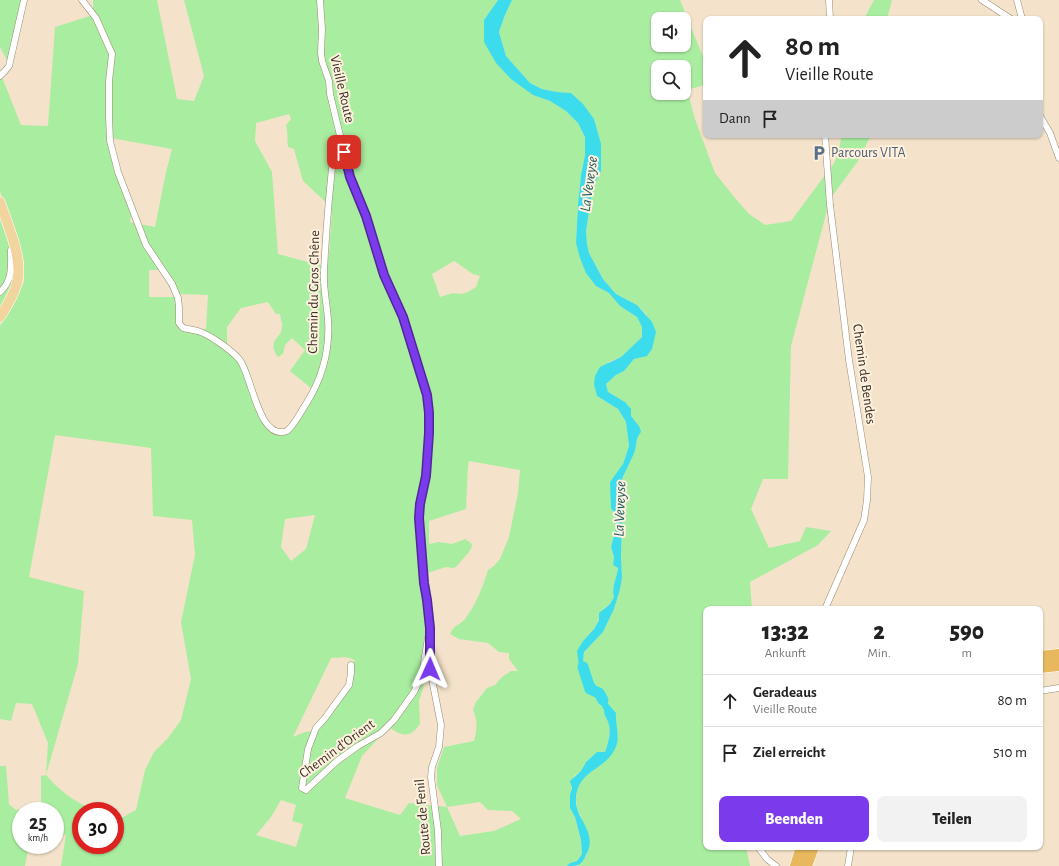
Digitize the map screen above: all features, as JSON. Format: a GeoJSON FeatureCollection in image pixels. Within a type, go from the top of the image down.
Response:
{"type":"FeatureCollection","features":[{"type":"Feature","properties":{"kind":"highway"},"geometry":{"type":"LineString","coordinates":[[1043,657],[1059,655]]}},
{"type":"Feature","properties":{"kind":"highway"},"geometry":{"type":"LineString","coordinates":[[1043,667],[1059,665]]}},
{"type":"Feature","properties":{"kind":"highway"},"geometry":{"type":"LineString","coordinates":[[796,866],[801,850]]}},
{"type":"Feature","properties":{"kind":"highway"},"geometry":{"type":"LineString","coordinates":[[806,866],[812,850]]}},
{"type":"Feature","properties":{"kind":"main road"},"geometry":{"type":"LineString","coordinates":[[0,202],[15,247],[19,269],[16,287],[0,316]]}},
{"type":"Feature","properties":{"kind":"street"},"geometry":{"type":"LineString","coordinates":[[0,76],[9,66],[24,0]]}},
{"type":"Feature","properties":{"kind":"street","name":"Chemin du Gros Chêne"},"geometry":{"type":"LineString","coordinates":[[82,0],[96,18],[112,54],[109,81],[110,141],[118,172],[146,245],[172,284],[178,298],[181,327],[206,335],[240,360],[246,372],[262,417],[268,426],[276,432],[287,431],[294,423],[318,383],[325,360],[328,326],[324,289],[324,273],[329,189],[335,141],[340,136]]}},
{"type":"Feature","properties":{"kind":"street","name":"Vieille Route"},"geometry":{"type":"LineString","coordinates":[[320,0],[322,61],[328,78],[350,177],[366,216],[386,279],[403,317],[427,395],[429,433],[426,476],[420,504],[419,518],[424,583],[427,600]]}},
{"type":"Feature","properties":{"kind":"street"},"geometry":{"type":"LineString","coordinates":[[829,0],[830,16]]}},
{"type":"Feature","properties":{"kind":"street"},"geometry":{"type":"LineString","coordinates":[[982,0],[1006,16]]}},
{"type":"Feature","properties":{"kind":"street"},"geometry":{"type":"LineString","coordinates":[[1017,0],[1021,16]]}},
{"type":"Feature","properties":{"kind":"street"},"geometry":{"type":"LineString","coordinates":[[1043,121],[1050,133],[1059,158]]}},
{"type":"Feature","properties":{"kind":"street","name":"Chemin de Bendes"},"geometry":{"type":"LineString","coordinates":[[825,138],[830,205],[849,360],[868,477],[868,500],[864,520],[826,606]]}},
{"type":"Feature","properties":{"kind":"street"},"geometry":{"type":"LineString","coordinates":[[0,292],[8,284],[11,274],[11,250],[15,247]]}},
{"type":"Feature","properties":{"kind":"street","name":"Route de Fenil"},"geometry":{"type":"LineString","coordinates":[[427,600],[430,628],[430,669],[440,725],[440,743],[432,767],[431,777],[438,831],[439,866]]}},
{"type":"Feature","properties":{"kind":"street","name":"Chemin d'Orient"},"geometry":{"type":"LineString","coordinates":[[351,665],[349,685],[316,728],[308,749],[302,788],[306,790],[337,761],[358,746],[381,733],[394,720],[414,692],[422,675],[430,628]]}},
{"type":"Feature","properties":{"kind":"street"},"geometry":{"type":"LineString","coordinates":[[1043,691],[1059,688]]}},
{"type":"Feature","properties":{"kind":"street"},"geometry":{"type":"LineString","coordinates":[[760,850],[767,859],[776,866]]}},
{"type":"Feature","properties":{"kind":"street"},"geometry":{"type":"LineString","coordinates":[[848,866],[851,850]]}},
{"type":"Feature","properties":{"kind":"green space"},"geometry":{"type":"Polygon","coordinates":[[[0,0],[26,0],[10,66],[0,47],[0,0]]]}},
{"type":"Feature","properties":{"kind":"green space"},"geometry":{"type":"Polygon","coordinates":[[[93,0],[157,0],[177,99],[194,101],[204,76],[184,0],[498,0],[484,20],[484,42],[533,95],[550,101],[566,111],[578,123],[585,137],[585,155],[578,204],[576,243],[596,286],[609,293],[620,306],[637,317],[642,327],[642,337],[621,357],[609,362],[597,396],[618,409],[626,422],[629,446],[619,471],[615,514],[616,528],[611,547],[614,557],[613,565],[618,568],[614,586],[614,597],[610,604],[604,608],[594,629],[583,641],[579,667],[604,710],[610,730],[605,752],[597,752],[586,762],[581,771],[574,776],[570,796],[570,808],[575,817],[581,840],[582,854],[577,861],[570,863],[567,866],[61,866],[66,835],[64,835],[64,802],[41,802],[41,776],[46,775],[48,743],[32,704],[16,703],[11,721],[0,719],[0,326],[24,282],[24,261],[0,191],[0,79],[2,77],[21,125],[48,126],[55,27],[93,15],[93,0]],[[289,114],[256,123],[255,141],[272,172],[278,254],[323,266],[329,256],[332,208],[303,181],[294,149],[288,147],[286,125],[291,119],[289,114]],[[111,138],[119,174],[133,206],[130,222],[155,227],[172,149],[111,138]],[[454,261],[432,274],[440,297],[453,293],[461,294],[468,292],[476,287],[480,276],[473,274],[454,261]],[[149,270],[149,297],[174,297],[161,270],[149,270]],[[180,294],[179,329],[206,329],[208,295],[180,294]],[[268,302],[241,308],[227,327],[227,347],[240,356],[246,363],[261,406],[267,418],[273,427],[280,431],[292,425],[312,389],[290,371],[305,350],[292,338],[285,345],[283,354],[278,357],[273,347],[282,327],[280,314],[276,314],[268,302]],[[55,435],[29,577],[84,591],[78,664],[46,775],[58,787],[78,802],[72,802],[72,854],[124,854],[124,817],[136,810],[145,770],[154,752],[168,738],[181,720],[191,679],[181,622],[195,555],[192,520],[153,516],[151,448],[55,435]],[[469,461],[466,509],[429,521],[429,544],[439,542],[452,544],[465,539],[471,543],[472,546],[469,552],[456,567],[446,567],[427,573],[425,590],[427,623],[423,655],[428,672],[419,701],[420,724],[413,732],[409,734],[401,734],[389,727],[362,756],[345,798],[400,815],[409,803],[447,807],[437,785],[437,768],[444,747],[474,741],[476,733],[476,718],[473,710],[476,702],[487,688],[495,685],[502,677],[511,671],[518,671],[509,659],[509,653],[499,652],[488,643],[459,639],[450,634],[453,628],[465,619],[473,607],[488,570],[500,559],[509,537],[518,493],[520,470],[469,461]],[[315,515],[285,519],[281,547],[291,561],[306,549],[315,515]],[[346,657],[331,658],[293,737],[305,732],[313,731],[349,685],[351,665],[355,660],[346,657]],[[281,800],[271,817],[256,835],[296,847],[303,824],[292,821],[296,805],[281,800]],[[480,802],[447,807],[460,836],[494,831],[521,819],[512,811],[488,810],[480,802]]]}},
{"type":"Feature","properties":{"kind":"green space"},"geometry":{"type":"Polygon","coordinates":[[[512,0],[680,0],[685,12],[651,12],[651,52],[691,52],[691,27],[703,57],[703,85],[691,89],[691,60],[651,60],[651,100],[690,100],[695,119],[715,173],[749,214],[765,225],[791,221],[834,163],[838,154],[841,138],[870,138],[858,161],[830,199],[791,346],[788,479],[763,479],[751,509],[769,548],[800,541],[806,527],[831,531],[818,545],[750,582],[752,606],[703,606],[703,850],[747,850],[750,866],[578,866],[587,854],[581,816],[577,809],[577,789],[583,778],[592,771],[618,737],[615,713],[594,683],[583,663],[584,652],[603,632],[614,609],[622,578],[621,554],[623,499],[621,485],[634,452],[638,438],[639,426],[631,416],[625,402],[608,392],[606,384],[616,375],[624,371],[634,359],[647,355],[647,315],[637,305],[616,294],[603,279],[589,253],[586,231],[595,183],[601,171],[594,119],[571,93],[542,89],[530,83],[506,56],[499,32],[512,0]]]}},
{"type":"Feature","properties":{"kind":"green space"},"geometry":{"type":"Polygon","coordinates":[[[874,0],[892,0],[888,16],[866,16],[874,0]]]}},
{"type":"Feature","properties":{"kind":"green space"},"geometry":{"type":"Polygon","coordinates":[[[0,218],[15,263],[13,282],[0,308],[0,218]]]}},
{"type":"Feature","properties":{"kind":"green space"},"geometry":{"type":"Polygon","coordinates":[[[0,766],[6,766],[9,804],[12,807],[12,854],[27,854],[25,866],[0,866],[0,766]]]}},
{"type":"Feature","properties":{"kind":"water"},"geometry":{"type":"Polygon","coordinates":[[[498,0],[512,0],[499,32],[506,56],[530,83],[542,89],[571,93],[583,104],[594,119],[601,144],[601,171],[595,183],[591,199],[586,231],[589,253],[603,279],[616,294],[637,305],[652,322],[656,332],[652,349],[647,356],[634,359],[624,371],[616,375],[606,384],[608,392],[625,402],[631,409],[631,416],[639,426],[641,432],[638,436],[634,454],[621,483],[623,499],[621,554],[622,578],[620,589],[614,609],[603,632],[584,652],[583,663],[594,683],[616,713],[618,740],[611,756],[582,781],[578,789],[576,805],[590,839],[589,847],[584,859],[579,865],[574,866],[567,866],[570,863],[577,861],[582,854],[581,840],[575,817],[570,808],[570,795],[572,788],[570,781],[581,771],[586,762],[597,752],[605,752],[610,734],[604,710],[579,667],[577,651],[583,641],[594,629],[599,620],[599,613],[610,604],[614,597],[614,586],[618,568],[613,565],[614,557],[611,547],[616,528],[615,514],[611,508],[610,482],[623,464],[629,446],[626,422],[618,409],[597,396],[594,384],[595,376],[600,367],[621,357],[642,337],[642,327],[637,317],[620,306],[609,293],[596,286],[586,273],[580,258],[576,243],[578,204],[585,155],[585,137],[578,123],[566,111],[550,101],[533,95],[511,79],[496,63],[484,42],[484,20],[498,0]]]}},
{"type":"Feature","properties":{"kind":"waterway","name":"La Veveyse"},"geometry":{"type":"LineString","coordinates":[[583,667],[590,689],[599,693],[603,700]]}},
{"type":"Feature","properties":{"kind":"place","name":"Parcours VITA"},"geometry":{"type":"Point","coordinates":[819,153]}},
{"type":"Feature","properties":{"kind":"route"},"geometry":{"type":"LineString","coordinates":[[344,152],[350,177],[366,216],[384,275],[403,317],[427,395],[429,433],[427,464],[426,476],[421,495],[419,518],[424,583],[430,628],[430,669]]}}]}
